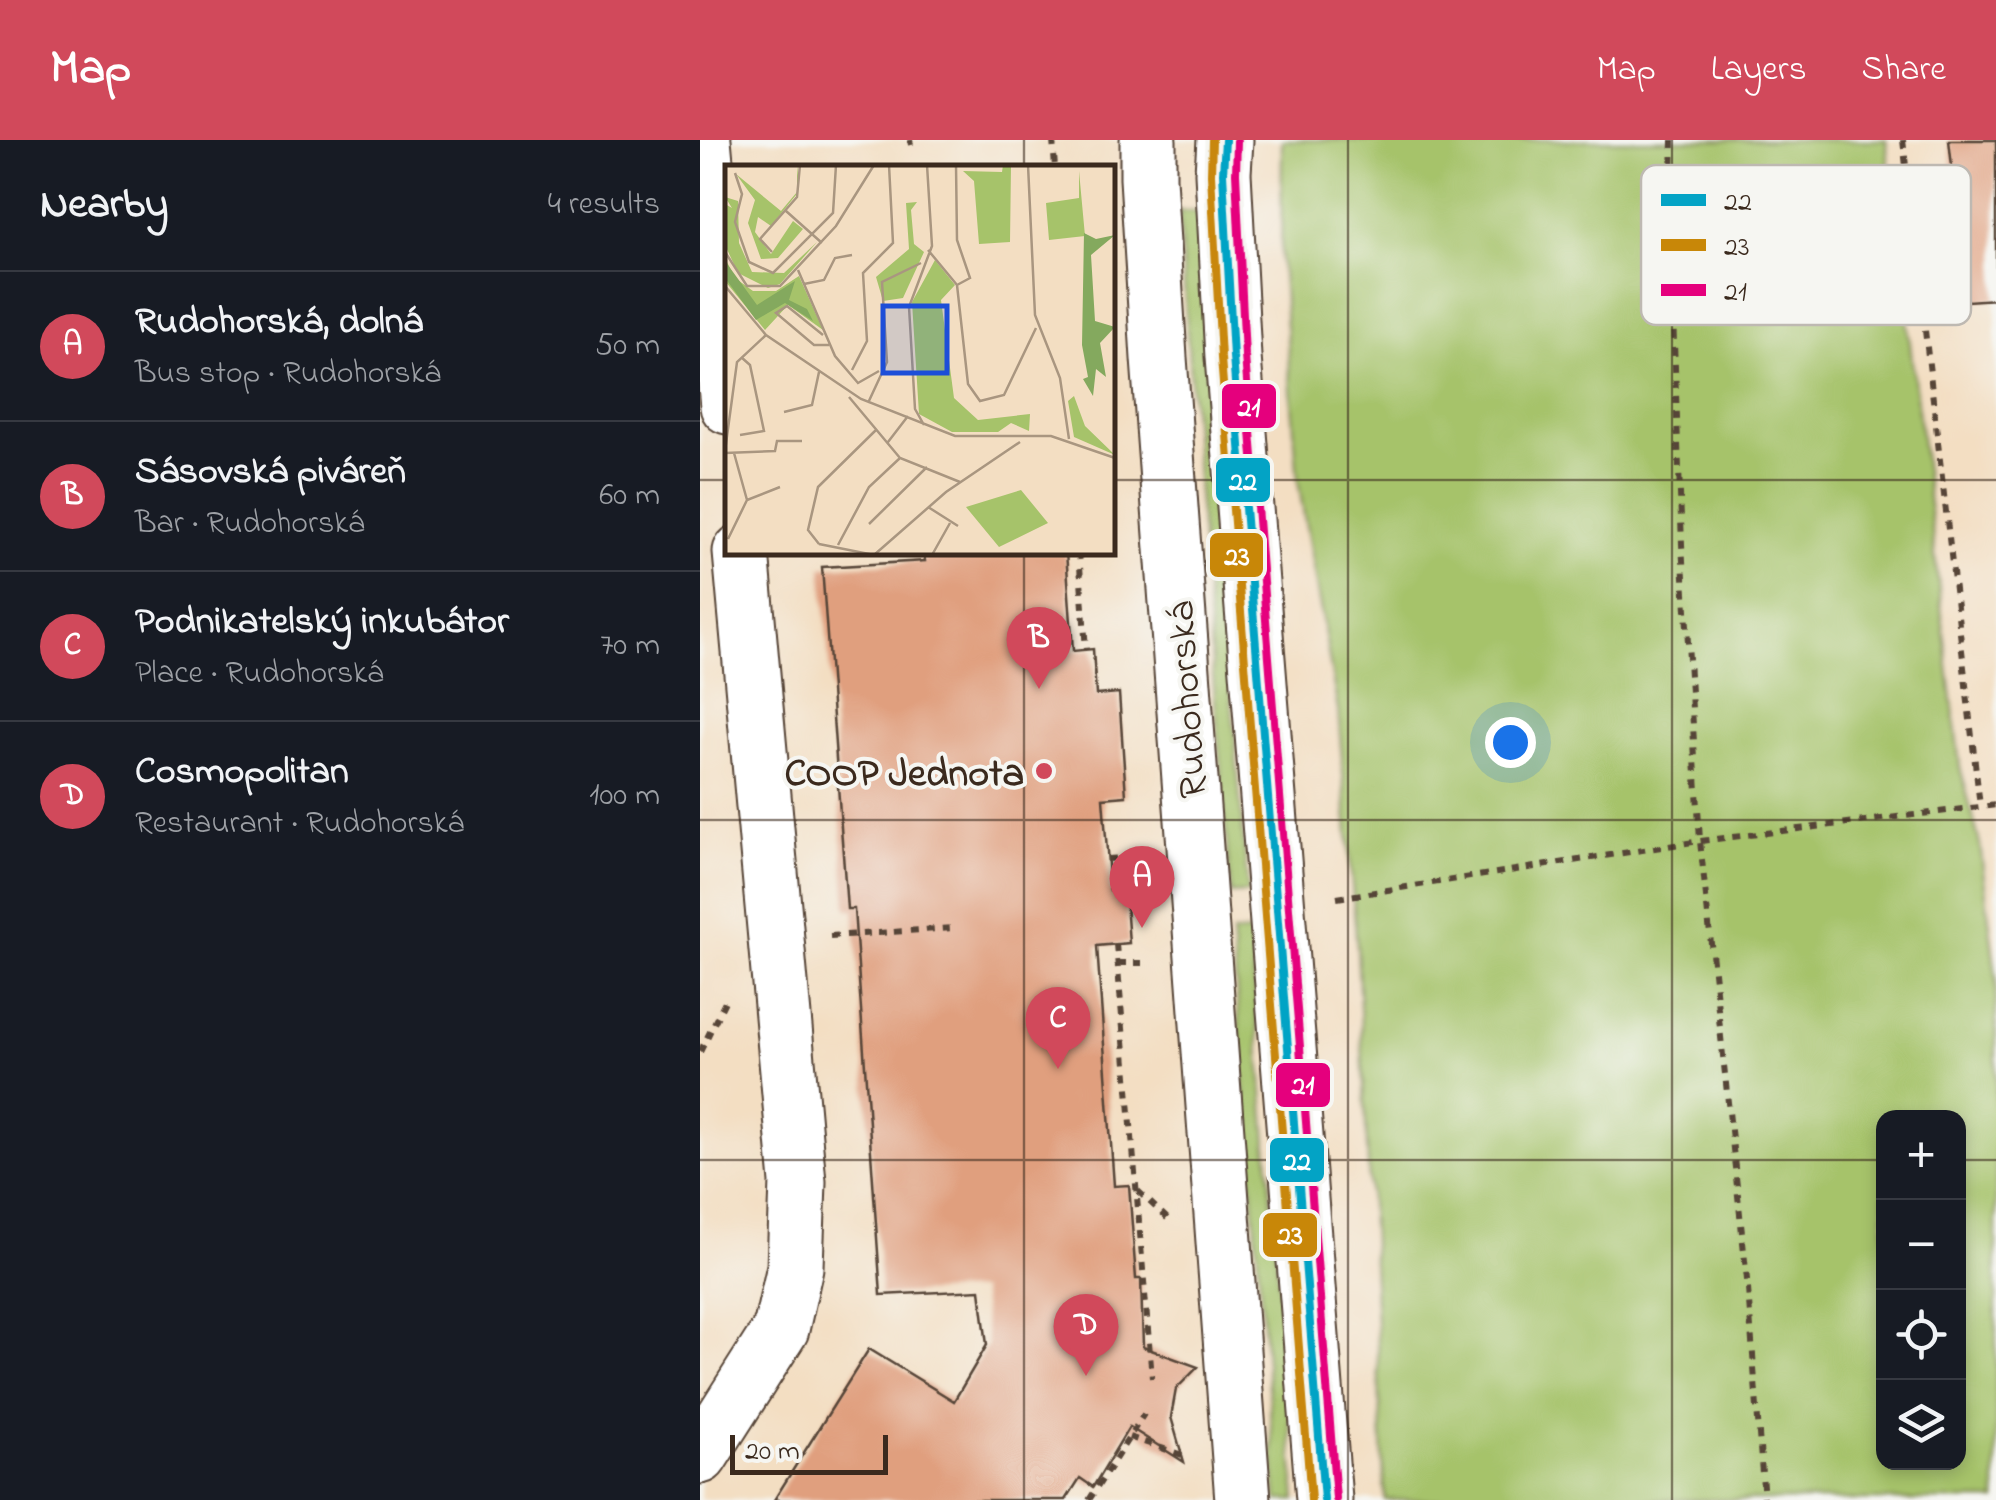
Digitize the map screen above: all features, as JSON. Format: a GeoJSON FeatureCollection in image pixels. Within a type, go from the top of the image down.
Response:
{"type":"FeatureCollection","features":[{"type":"Feature","properties":{"kind":"street"},"geometry":{"type":"LineString","coordinates":[[704,140],[725,373]]}},
{"type":"Feature","properties":{"kind":"street","name":"Rudohorská"},"geometry":{"type":"LineString","coordinates":[[1148,140],[1159,358],[1243,1500]]}},
{"type":"Feature","properties":{"kind":"street","name":"Rudohorská"},"geometry":{"type":"LineString","coordinates":[[1225,140],[1222,173],[1233,356],[1324,1500]]}},
{"type":"Feature","properties":{"kind":"street"},"geometry":{"type":"LineString","coordinates":[[700,1456],[719,1397],[781,1329],[795,1267],[798,1182],[741,555]]}},
{"type":"Feature","properties":{"kind":"path"},"geometry":{"type":"LineString","coordinates":[[1053,140],[1055,165]]}},
{"type":"Feature","properties":{"kind":"path"},"geometry":{"type":"LineString","coordinates":[[1673,140],[1673,165]]}},
{"type":"Feature","properties":{"kind":"path"},"geometry":{"type":"LineString","coordinates":[[1903,140],[1906,165]]}},
{"type":"Feature","properties":{"kind":"path"},"geometry":{"type":"LineString","coordinates":[[1674,325],[1700,840],[1748,1289],[1764,1500]]}},
{"type":"Feature","properties":{"kind":"path"},"geometry":{"type":"LineString","coordinates":[[1924,325],[1980,806]]}},
{"type":"Feature","properties":{"kind":"path"},"geometry":{"type":"LineString","coordinates":[[1079,555],[1086,650]]}},
{"type":"Feature","properties":{"kind":"path"},"geometry":{"type":"LineString","coordinates":[[1337,898],[1700,840],[1996,805]]}},
{"type":"Feature","properties":{"kind":"path"},"geometry":{"type":"LineString","coordinates":[[1108,859],[1149,856]]}},
{"type":"Feature","properties":{"kind":"path"},"geometry":{"type":"LineString","coordinates":[[1110,880],[1112,891]]}},
{"type":"Feature","properties":{"kind":"path"},"geometry":{"type":"LineString","coordinates":[[776,939],[954,928]]}},
{"type":"Feature","properties":{"kind":"path"},"geometry":{"type":"LineString","coordinates":[[1116,944],[1152,1378]]}},
{"type":"Feature","properties":{"kind":"path"},"geometry":{"type":"LineString","coordinates":[[1118,964],[1157,962]]}},
{"type":"Feature","properties":{"kind":"path"},"geometry":{"type":"LineString","coordinates":[[1089,1500],[1144,1414]]}},
{"type":"Feature","properties":{"kind":"path"},"geometry":{"type":"LineString","coordinates":[[1129,1437],[1196,1460]]}},
{"type":"Feature","properties":{"kind":"path"},"geometry":{"type":"LineString","coordinates":[[1099,1485],[1102,1500]]}},
{"type":"Feature","properties":{"kind":"green space"},"geometry":{"type":"Polygon","coordinates":[[[1282,140],[1886,140],[1889,165],[1641,165],[1641,325],[1908,325],[1960,767],[1980,844],[1996,977],[1996,1500],[1385,1500],[1357,948],[1338,710],[1298,481],[1281,262],[1282,140]]]}},
{"type":"Feature","properties":{"kind":"green space"},"geometry":{"type":"Polygon","coordinates":[[[1179,211],[1199,211],[1214,492],[1248,893],[1231,894],[1179,211]]]}},
{"type":"Feature","properties":{"kind":"green space"},"geometry":{"type":"Polygon","coordinates":[[[1250,932],[1296,1500],[1277,1500],[1232,934],[1250,932]]]}},
{"type":"Feature","properties":{"kind":"building"},"geometry":{"type":"Polygon","coordinates":[[[1949,140],[1996,140],[1996,299],[1971,301],[1971,165],[1952,165],[1949,140]]]}},
{"type":"Feature","properties":{"kind":"building"},"geometry":{"type":"Polygon","coordinates":[[[924,555],[1066,555],[1073,651],[1093,649],[1096,695],[1119,693],[1126,796],[1103,798],[1110,891],[1125,890],[1129,943],[1097,946],[1114,1186],[1129,1185],[1136,1279],[1141,1279],[1143,1347],[1198,1367],[1176,1389],[1171,1417],[1184,1462],[1129,1427],[1093,1487],[1080,1478],[1066,1500],[774,1500],[869,1349],[954,1401],[987,1345],[980,1290],[881,1295],[854,909],[847,909],[822,567],[925,561],[924,555]]]}},
{"type":"Feature","properties":{"kind":"transit line","name":"23"},"geometry":{"type":"LineString","coordinates":[[1212,140],[1221,358],[1311,1500]]}},
{"type":"Feature","properties":{"kind":"transit line","name":"22"},"geometry":{"type":"LineString","coordinates":[[1225,140],[1223,173],[1233,357],[1324,1500]]}},
{"type":"Feature","properties":{"kind":"transit line","name":"21"},"geometry":{"type":"LineString","coordinates":[[1237,141],[1245,356],[1336,1499]]}},
{"type":"Feature","properties":{"kind":"place","name":"Sásovská piváreň"},"geometry":{"type":"Point","coordinates":[1039,689]}},
{"type":"Feature","properties":{"kind":"place","name":"COOP Jednota"},"geometry":{"type":"Point","coordinates":[1044,771]}},
{"type":"Feature","properties":{"kind":"place","name":"Rudohorská, dolná"},"geometry":{"type":"Point","coordinates":[1142,928]}},
{"type":"Feature","properties":{"kind":"place","name":"Podnikatelský inkubátor"},"geometry":{"type":"Point","coordinates":[1058,1069]}},
{"type":"Feature","properties":{"kind":"place","name":"Cosmopolitan"},"geometry":{"type":"Point","coordinates":[1086,1376]}}]}
